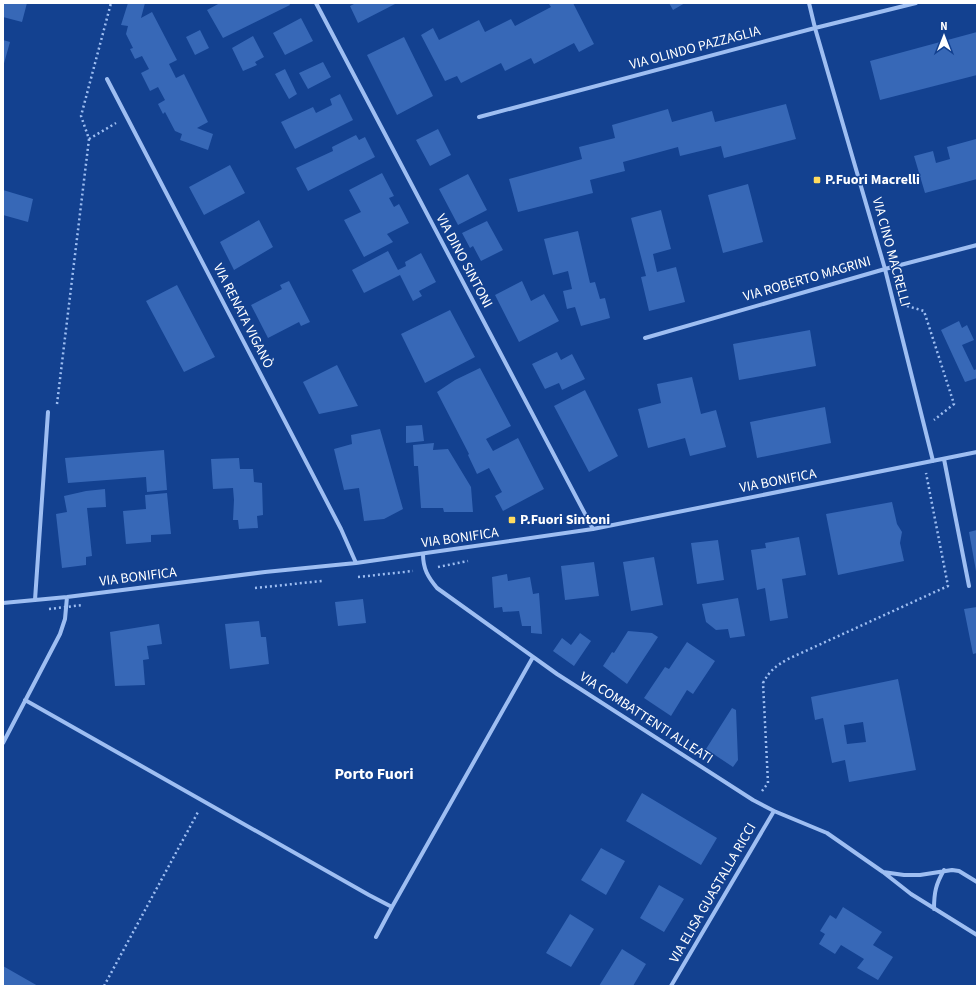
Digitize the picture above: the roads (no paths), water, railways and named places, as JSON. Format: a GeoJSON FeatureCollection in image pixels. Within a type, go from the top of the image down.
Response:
{"type":"FeatureCollection","features":[{"type":"Feature","properties":{"kind":"street","name":"VIA DINO SINTONI"},"geometry":{"type":"LineString","coordinates":[[316,3],[594,529]]}},
{"type":"Feature","properties":{"kind":"street","name":"VIA CINO MACRELLI"},"geometry":{"type":"LineString","coordinates":[[809,3],[885,268],[933,461]]}},
{"type":"Feature","properties":{"kind":"street","name":"VIA OLINDO PAZZAGLIA"},"geometry":{"type":"LineString","coordinates":[[479,117],[815,28],[916,3]]}},
{"type":"Feature","properties":{"kind":"street","name":"VIA RENATA VIGANÒ"},"geometry":{"type":"LineString","coordinates":[[107,79],[341,529],[356,563]]}},
{"type":"Feature","properties":{"kind":"street","name":"VIA ROBERTO MAGRINI"},"geometry":{"type":"LineString","coordinates":[[645,338],[885,268],[977,245]]}},
{"type":"Feature","properties":{"kind":"street"},"geometry":{"type":"LineString","coordinates":[[35,600],[48,412]]}},
{"type":"Feature","properties":{"kind":"street","name":"VIA BONIFICA"},"geometry":{"type":"LineString","coordinates":[[3,603],[67,598],[265,572],[356,563],[594,529],[977,452]]}},
{"type":"Feature","properties":{"kind":"street"},"geometry":{"type":"LineString","coordinates":[[944,459],[969,586]]}},
{"type":"Feature","properties":{"kind":"street","name":"VIA COMBATTENTI ALLEATI"},"geometry":{"type":"LineString","coordinates":[[423,554],[423,566],[429,579],[437,588],[533,657],[753,800],[774,811],[827,833],[883,872],[911,894],[977,935]]}},
{"type":"Feature","properties":{"kind":"street"},"geometry":{"type":"LineString","coordinates":[[3,743],[60,634],[65,618],[67,598]]}},
{"type":"Feature","properties":{"kind":"street"},"geometry":{"type":"LineString","coordinates":[[376,937],[533,657]]}},
{"type":"Feature","properties":{"kind":"street"},"geometry":{"type":"LineString","coordinates":[[25,700],[392,907]]}},
{"type":"Feature","properties":{"kind":"street","name":"VIA ELISA GUASTALLA RICCI"},"geometry":{"type":"LineString","coordinates":[[671,986],[774,811]]}},
{"type":"Feature","properties":{"kind":"street"},"geometry":{"type":"LineString","coordinates":[[934,908],[934,893],[937,882],[944,870]]}},
{"type":"Feature","properties":{"kind":"street","name":"VIA COMBATTENTI ALLEATI"},"geometry":{"type":"LineString","coordinates":[[883,872],[920,876],[944,870],[952,870],[959,871],[977,882]]}},
{"type":"Feature","properties":{"kind":"place","name":"P.Fuori Macrelli"},"geometry":{"type":"Point","coordinates":[817,180]}},
{"type":"Feature","properties":{"kind":"place","name":"P.Fuori Sintoni"},"geometry":{"type":"Point","coordinates":[512,520]}},
{"type":"Feature","properties":{"kind":"district","name":"Porto Fuori"},"geometry":{"type":"Point","coordinates":[374,774]}}]}
